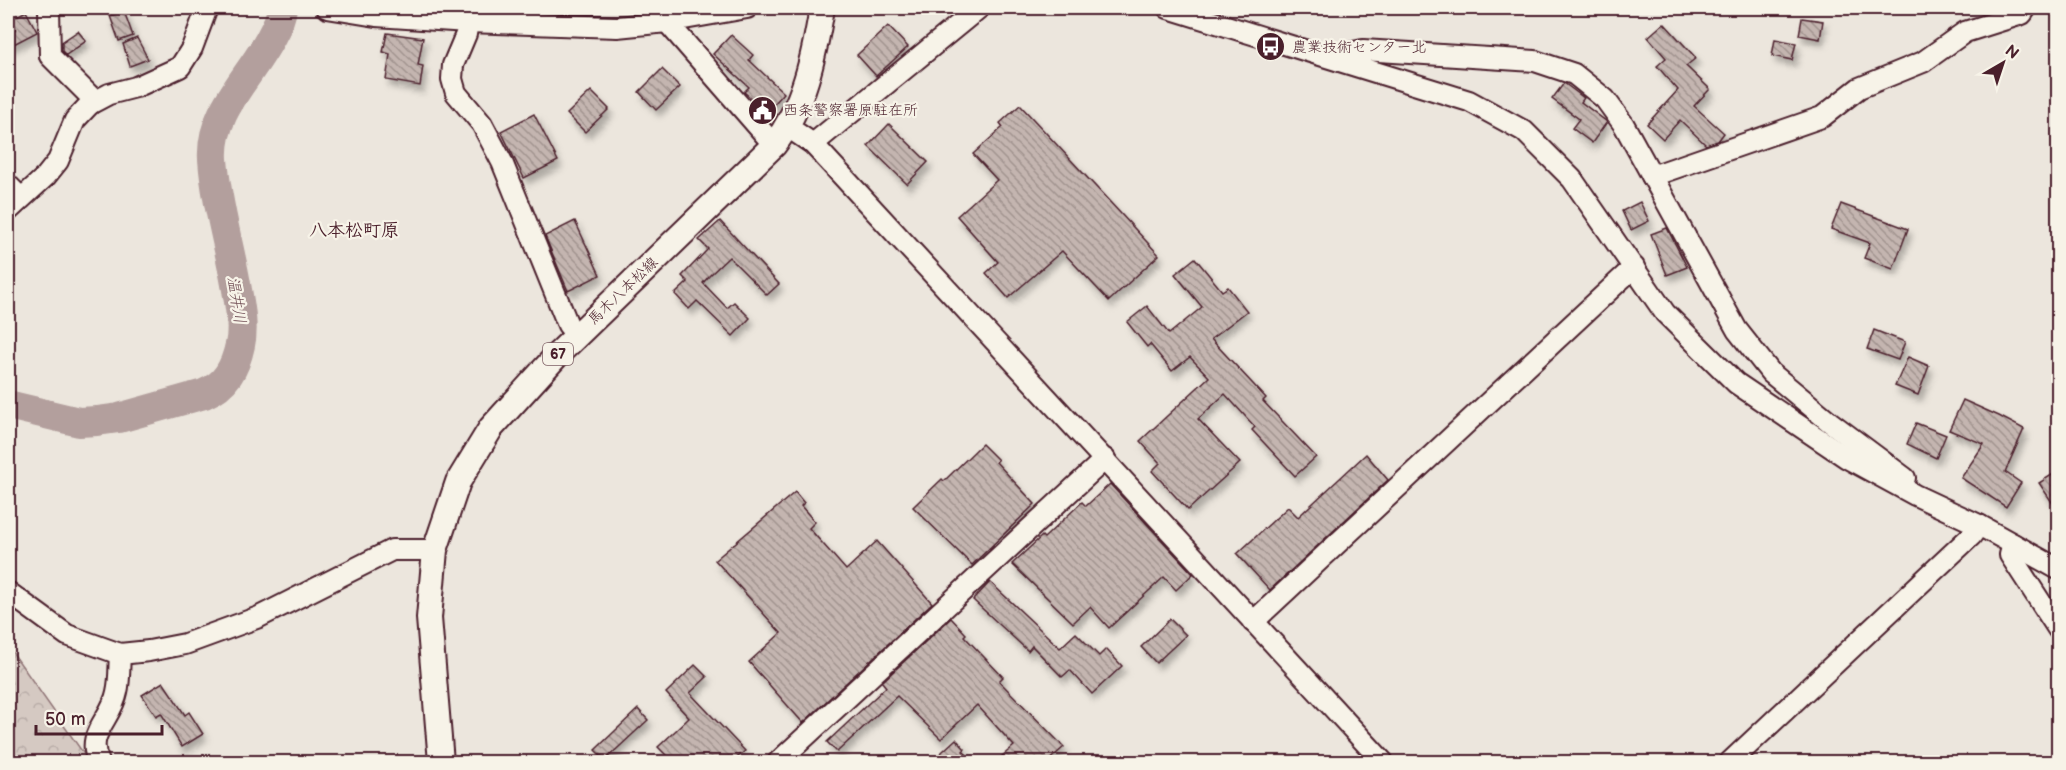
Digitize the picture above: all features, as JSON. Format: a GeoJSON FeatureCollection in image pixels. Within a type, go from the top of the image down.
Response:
{"type":"FeatureCollection","features":[{"type":"Feature","properties":{"kind":"main road","name":"馬木八本松線"},"geometry":{"type":"LineString","coordinates":[[441,762],[429,618],[435,550],[458,482],[491,428],[559,353],[781,136],[813,60],[822,8]]}},
{"type":"Feature","properties":{"kind":"street"},"geometry":{"type":"LineString","coordinates":[[49,8],[50,56],[90,96],[90,104]]}},
{"type":"Feature","properties":{"kind":"street"},"geometry":{"type":"LineString","coordinates":[[12,198],[58,161],[75,120],[90,104],[109,94],[136,87],[180,67],[192,48],[207,8]]}},
{"type":"Feature","properties":{"kind":"street"},"geometry":{"type":"LineString","coordinates":[[327,8],[376,16],[617,27],[667,22],[747,8]]}},
{"type":"Feature","properties":{"kind":"street"},"geometry":{"type":"LineString","coordinates":[[813,144],[979,8]]}},
{"type":"Feature","properties":{"kind":"street"},"geometry":{"type":"LineString","coordinates":[[1168,8],[1469,101],[1524,131],[1572,179],[1665,313],[1736,383],[1847,458],[1915,495],[1980,525],[2058,569]]}},
{"type":"Feature","properties":{"kind":"street"},"geometry":{"type":"LineString","coordinates":[[1652,176],[1822,117],[1859,88],[1923,63],[1965,32],[2022,14],[2026,8]]}},
{"type":"Feature","properties":{"kind":"street"},"geometry":{"type":"LineString","coordinates":[[468,22],[466,34],[453,64],[452,79],[456,93],[482,124],[502,162],[568,325],[577,336]]}},
{"type":"Feature","properties":{"kind":"street"},"geometry":{"type":"LineString","coordinates":[[667,22],[781,136],[813,144],[1383,762]]}},
{"type":"Feature","properties":{"kind":"street"},"geometry":{"type":"LineString","coordinates":[[1328,57],[1363,50],[1535,61],[1574,74],[1605,99],[1624,125],[1737,330],[1764,365],[1830,422],[1906,479],[1915,495]]}},
{"type":"Feature","properties":{"kind":"street"},"geometry":{"type":"LineString","coordinates":[[1253,622],[1634,267]]}},
{"type":"Feature","properties":{"kind":"street"},"geometry":{"type":"LineString","coordinates":[[778,762],[1105,459]]}},
{"type":"Feature","properties":{"kind":"street"},"geometry":{"type":"LineString","coordinates":[[1730,762],[1966,541],[1980,525]]}},
{"type":"Feature","properties":{"kind":"street"},"geometry":{"type":"LineString","coordinates":[[2013,544],[2010,555],[2058,629]]}},
{"type":"Feature","properties":{"kind":"street"},"geometry":{"type":"LineString","coordinates":[[8,592],[67,635],[120,654],[185,644],[259,617],[392,550],[435,550]]}},
{"type":"Feature","properties":{"kind":"street"},"geometry":{"type":"LineString","coordinates":[[99,762],[93,746],[117,694],[120,654]]}},
{"type":"Feature","properties":{"kind":"green space"},"geometry":{"type":"Polygon","coordinates":[[[8,649],[86,757],[78,762],[8,762],[8,649]]]}},
{"type":"Feature","properties":{"kind":"building"},"geometry":{"type":"Polygon","coordinates":[[[26,11],[37,32],[8,47],[8,35],[16,29],[11,19],[26,11]]]}},
{"type":"Feature","properties":{"kind":"building"},"geometry":{"type":"Polygon","coordinates":[[[124,11],[133,36],[119,41],[110,16],[124,11]]]}},
{"type":"Feature","properties":{"kind":"building"},"geometry":{"type":"Polygon","coordinates":[[[1802,18],[1823,21],[1820,39],[1799,35],[1802,18]]]}},
{"type":"Feature","properties":{"kind":"building"},"geometry":{"type":"Polygon","coordinates":[[[1664,23],[1696,58],[1686,66],[1710,89],[1694,106],[1724,133],[1718,141],[1706,145],[1680,120],[1663,139],[1647,124],[1678,90],[1657,66],[1666,58],[1648,37],[1664,23]]]}},
{"type":"Feature","properties":{"kind":"building"},"geometry":{"type":"Polygon","coordinates":[[[888,26],[908,47],[876,76],[857,55],[888,26]]]}},
{"type":"Feature","properties":{"kind":"building"},"geometry":{"type":"Polygon","coordinates":[[[78,31],[86,41],[66,55],[62,51],[62,42],[78,31]]]}},
{"type":"Feature","properties":{"kind":"building"},"geometry":{"type":"Polygon","coordinates":[[[387,33],[423,38],[418,65],[423,66],[420,86],[386,80],[390,54],[383,52],[387,33]]]}},
{"type":"Feature","properties":{"kind":"building"},"geometry":{"type":"Polygon","coordinates":[[[731,35],[753,55],[749,60],[784,93],[767,112],[744,92],[749,87],[713,54],[731,35]]]}},
{"type":"Feature","properties":{"kind":"building"},"geometry":{"type":"Polygon","coordinates":[[[137,38],[148,59],[130,66],[123,44],[137,38]]]}},
{"type":"Feature","properties":{"kind":"building"},"geometry":{"type":"Polygon","coordinates":[[[1775,39],[1796,43],[1792,60],[1772,56],[1775,39]]]}},
{"type":"Feature","properties":{"kind":"building"},"geometry":{"type":"Polygon","coordinates":[[[662,69],[680,87],[656,110],[639,92],[662,69]]]}},
{"type":"Feature","properties":{"kind":"building"},"geometry":{"type":"Polygon","coordinates":[[[1564,83],[1584,98],[1581,102],[1607,122],[1592,143],[1572,128],[1579,119],[1552,99],[1564,83]]]}},
{"type":"Feature","properties":{"kind":"building"},"geometry":{"type":"Polygon","coordinates":[[[591,91],[609,109],[585,132],[567,114],[591,91]]]}},
{"type":"Feature","properties":{"kind":"building"},"geometry":{"type":"Polygon","coordinates":[[[1020,105],[1159,255],[1109,301],[1062,251],[1008,298],[986,273],[998,262],[957,216],[997,180],[973,154],[1003,127],[1000,123],[1020,105]]]}},
{"type":"Feature","properties":{"kind":"building"},"geometry":{"type":"Polygon","coordinates":[[[534,114],[558,161],[524,178],[501,131],[534,114]]]}},
{"type":"Feature","properties":{"kind":"building"},"geometry":{"type":"Polygon","coordinates":[[[889,124],[928,162],[907,184],[868,146],[889,124]]]}},
{"type":"Feature","properties":{"kind":"building"},"geometry":{"type":"Polygon","coordinates":[[[1640,202],[1649,221],[1631,230],[1622,211],[1640,202]]]}},
{"type":"Feature","properties":{"kind":"building"},"geometry":{"type":"Polygon","coordinates":[[[1841,204],[1908,229],[1893,269],[1864,258],[1870,243],[1831,229],[1841,204]]]}},
{"type":"Feature","properties":{"kind":"building"},"geometry":{"type":"Polygon","coordinates":[[[575,221],[600,275],[568,291],[545,236],[575,221]]]}},
{"type":"Feature","properties":{"kind":"building"},"geometry":{"type":"Polygon","coordinates":[[[720,221],[779,284],[767,295],[729,257],[710,275],[703,283],[727,308],[734,302],[750,318],[733,336],[697,301],[689,309],[675,294],[688,282],[682,276],[708,249],[699,240],[720,221]]]}},
{"type":"Feature","properties":{"kind":"building"},"geometry":{"type":"Polygon","coordinates":[[[1667,228],[1687,267],[1667,275],[1651,234],[1667,228]]]}},
{"type":"Feature","properties":{"kind":"building"},"geometry":{"type":"Polygon","coordinates":[[[1195,258],[1222,291],[1228,287],[1247,311],[1211,339],[1266,398],[1263,401],[1316,457],[1295,476],[1252,430],[1255,427],[1225,394],[1198,419],[1240,463],[1188,510],[1152,471],[1160,463],[1140,441],[1209,377],[1190,357],[1172,371],[1150,344],[1147,347],[1127,322],[1147,306],[1169,334],[1202,307],[1175,274],[1195,258]]]}},
{"type":"Feature","properties":{"kind":"building"},"geometry":{"type":"Polygon","coordinates":[[[1874,330],[1905,342],[1898,360],[1867,349],[1874,330]]]}},
{"type":"Feature","properties":{"kind":"building"},"geometry":{"type":"Polygon","coordinates":[[[1908,357],[1929,366],[1918,395],[1895,386],[1908,357]]]}},
{"type":"Feature","properties":{"kind":"building"},"geometry":{"type":"Polygon","coordinates":[[[1963,400],[2024,429],[2005,472],[2021,483],[2006,507],[1961,478],[1984,444],[1949,430],[1963,400]]]}},
{"type":"Feature","properties":{"kind":"building"},"geometry":{"type":"Polygon","coordinates":[[[1916,423],[1946,435],[1936,458],[1907,444],[1916,423]]]}},
{"type":"Feature","properties":{"kind":"building"},"geometry":{"type":"Polygon","coordinates":[[[982,444],[1035,504],[972,565],[913,507],[982,444]]]}},
{"type":"Feature","properties":{"kind":"building"},"geometry":{"type":"Polygon","coordinates":[[[1366,454],[1388,480],[1270,590],[1237,554],[1288,507],[1298,517],[1366,454]]]}},
{"type":"Feature","properties":{"kind":"building"},"geometry":{"type":"Polygon","coordinates":[[[2058,471],[2058,511],[2039,483],[2058,471]]]}},
{"type":"Feature","properties":{"kind":"building"},"geometry":{"type":"Polygon","coordinates":[[[1110,484],[1193,574],[1176,590],[1164,577],[1109,628],[1090,607],[1073,623],[1012,564],[1082,502],[1086,506],[1110,484]]]}},
{"type":"Feature","properties":{"kind":"building"},"geometry":{"type":"Polygon","coordinates":[[[795,492],[804,503],[801,506],[815,522],[809,528],[846,570],[877,541],[932,603],[803,723],[749,662],[781,633],[715,560],[795,492]]]}},
{"type":"Feature","properties":{"kind":"building"},"geometry":{"type":"Polygon","coordinates":[[[990,582],[1060,648],[1076,633],[1099,656],[1106,649],[1122,666],[1092,694],[1070,670],[1062,677],[1032,646],[1028,651],[973,600],[990,582]]]}},
{"type":"Feature","properties":{"kind":"building"},"geometry":{"type":"Polygon","coordinates":[[[951,618],[966,634],[964,636],[1003,677],[999,681],[1064,747],[1047,762],[995,762],[1014,746],[977,705],[941,739],[897,696],[837,752],[827,742],[886,687],[882,682],[951,618]]]}},
{"type":"Feature","properties":{"kind":"building"},"geometry":{"type":"Polygon","coordinates":[[[1170,619],[1186,635],[1156,663],[1141,647],[1170,619]]]}},
{"type":"Feature","properties":{"kind":"building"},"geometry":{"type":"Polygon","coordinates":[[[695,665],[707,677],[690,693],[745,751],[732,762],[673,762],[658,747],[689,718],[666,693],[695,665]]]}},
{"type":"Feature","properties":{"kind":"building"},"geometry":{"type":"Polygon","coordinates":[[[163,682],[185,715],[189,712],[203,734],[182,747],[161,713],[156,716],[142,695],[163,682]]]}},
{"type":"Feature","properties":{"kind":"building"},"geometry":{"type":"Polygon","coordinates":[[[638,709],[648,720],[605,760],[595,750],[638,709]]]}},
{"type":"Feature","properties":{"kind":"building"},"geometry":{"type":"Polygon","coordinates":[[[956,739],[965,749],[963,751],[974,762],[931,762],[956,739]]]}},
{"type":"Feature","properties":{"kind":"waterway","name":"温井川"},"geometry":{"type":"LineString","coordinates":[[8,405],[79,422],[97,421],[119,418],[204,394],[224,381],[238,353],[242,325],[217,192],[213,159],[214,142],[224,110],[271,37],[282,8]]}},
{"type":"Feature","properties":{"kind":"place","name":"農業技術センター北"},"geometry":{"type":"Point","coordinates":[1271,47]}},
{"type":"Feature","properties":{"kind":"place","name":"西条警察署原駐在所"},"geometry":{"type":"Point","coordinates":[762,110]}},
{"type":"Feature","properties":{"kind":"district","name":"八本松町原"},"geometry":{"type":"Point","coordinates":[354,230]}}]}
